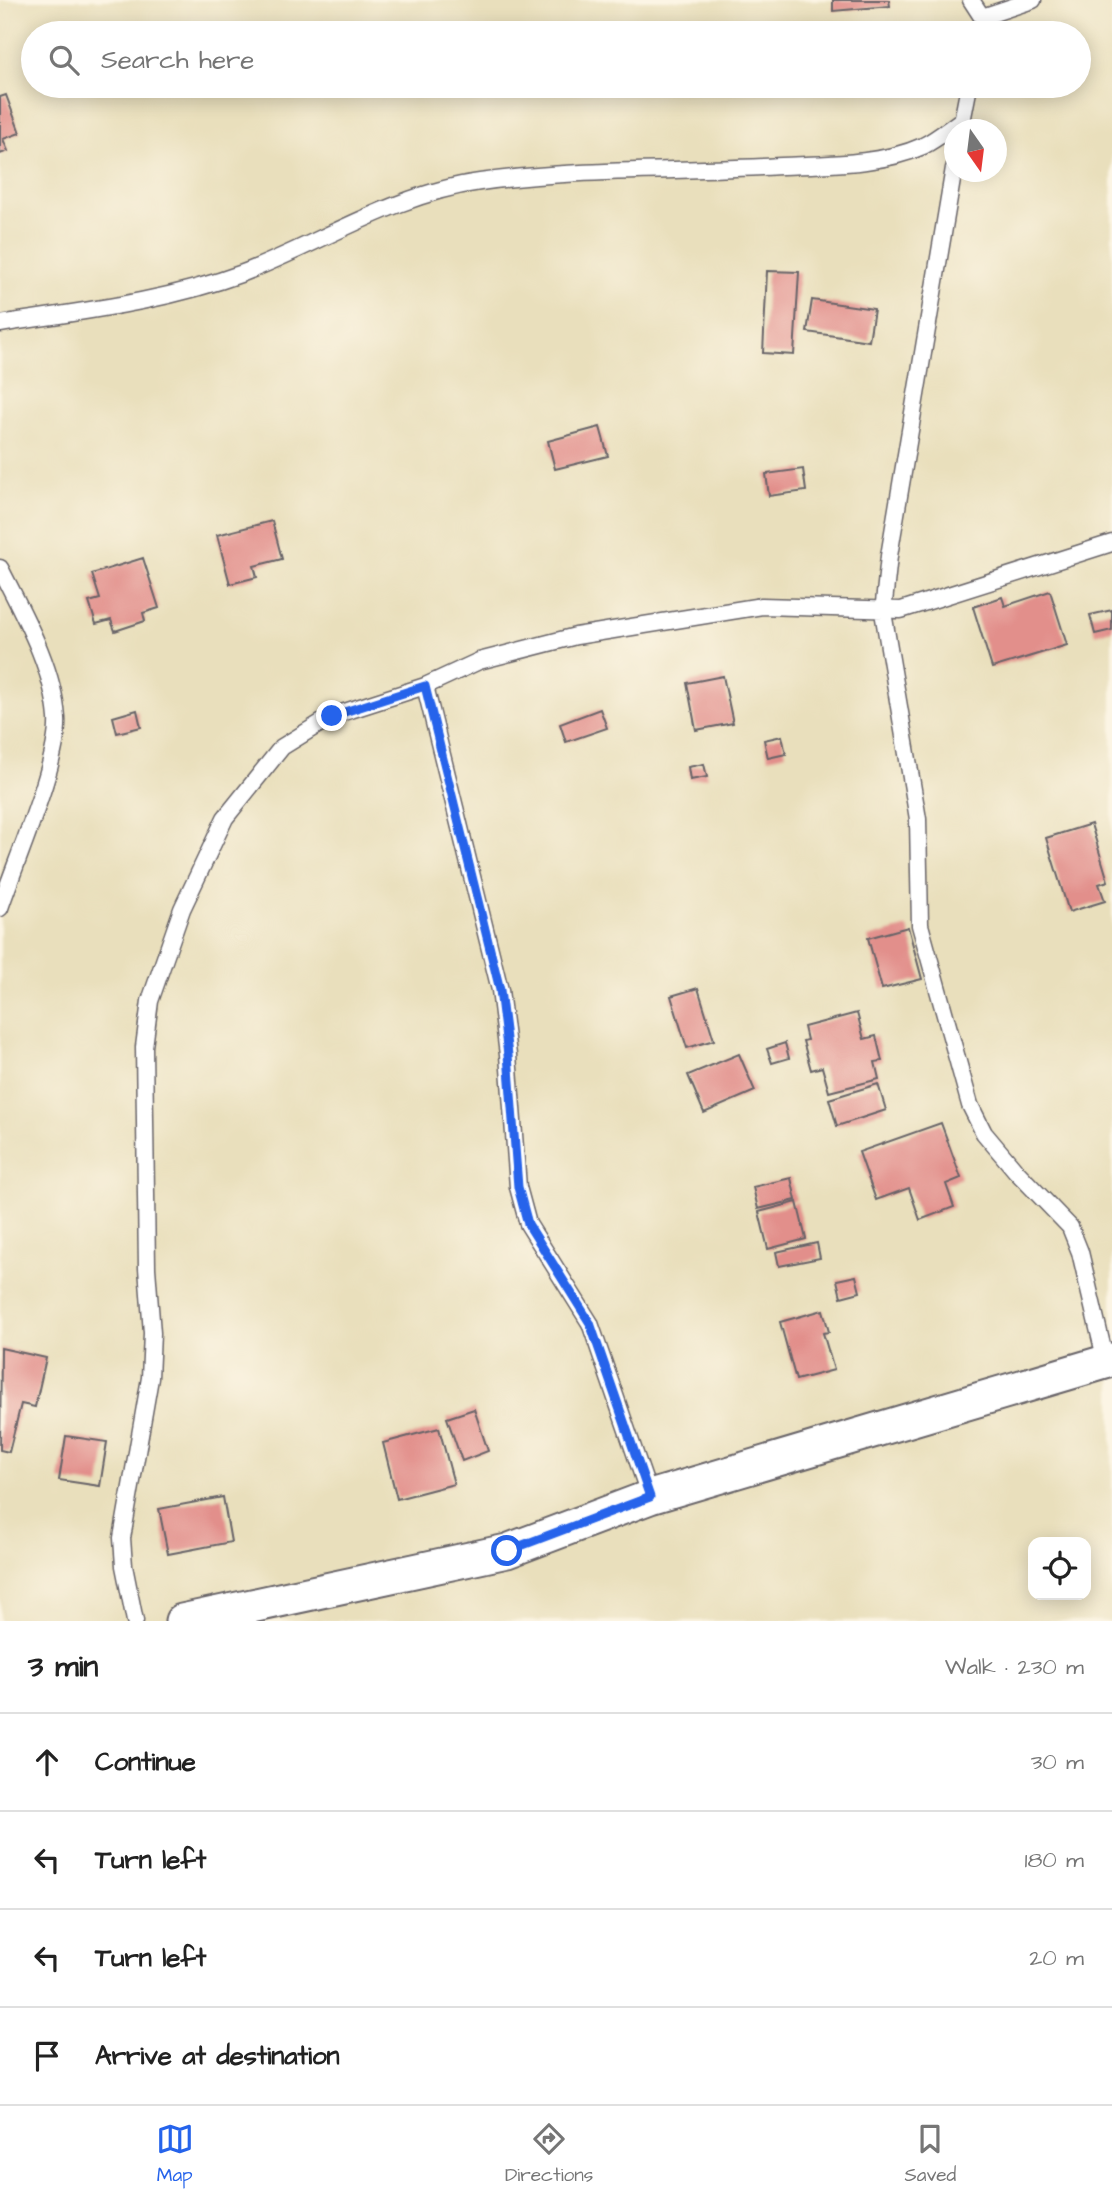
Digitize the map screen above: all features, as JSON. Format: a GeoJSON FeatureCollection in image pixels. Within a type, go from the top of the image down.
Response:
{"type":"FeatureCollection","features":[{"type":"Feature","properties":{"kind":"street"},"geometry":{"type":"LineString","coordinates":[[182,1621],[507,1551],[650,1497],[1109,1361]]}},
{"type":"Feature","properties":{"kind":"lane"},"geometry":{"type":"LineString","coordinates":[[971,0],[979,21]]}},
{"type":"Feature","properties":{"kind":"lane"},"geometry":{"type":"LineString","coordinates":[[989,21],[1032,0]]}},
{"type":"Feature","properties":{"kind":"lane"},"geometry":{"type":"LineString","coordinates":[[963,119],[967,98]]}},
{"type":"Feature","properties":{"kind":"lane"},"geometry":{"type":"LineString","coordinates":[[0,324],[146,302],[193,291],[246,272],[425,195],[479,182],[572,174],[842,163],[892,156],[924,145],[944,134]]}},
{"type":"Feature","properties":{"kind":"lane"},"geometry":{"type":"LineString","coordinates":[[952,182],[889,556],[883,611],[918,819],[920,925],[970,1105],[992,1143],[1070,1227],[1080,1252],[1109,1361]]}},
{"type":"Feature","properties":{"kind":"lane"},"geometry":{"type":"LineString","coordinates":[[135,1621],[124,1566],[122,1538],[150,1378],[152,1333],[147,1268],[144,1047],[150,1001],[182,909],[225,818],[282,747],[332,716],[425,686],[479,662],[576,636],[762,607],[883,611],[917,607],[1112,543]]}},
{"type":"Feature","properties":{"kind":"lane"},"geometry":{"type":"LineString","coordinates":[[0,568],[22,611],[52,688],[57,721],[53,753],[0,908]]}},
{"type":"Feature","properties":{"kind":"lane"},"geometry":{"type":"LineString","coordinates":[[425,686],[500,990],[518,1187],[528,1224],[590,1323],[650,1497]]}},
{"type":"Feature","properties":{"kind":"building"},"geometry":{"type":"Polygon","coordinates":[[[833,0],[889,0],[890,6],[833,11],[833,0]]]}},
{"type":"Feature","properties":{"kind":"building"},"geometry":{"type":"Polygon","coordinates":[[[6,95],[20,133],[3,139],[8,151],[0,154],[0,97],[6,95]]]}},
{"type":"Feature","properties":{"kind":"building"},"geometry":{"type":"Polygon","coordinates":[[[767,271],[799,272],[794,355],[763,353],[767,271]]]}},
{"type":"Feature","properties":{"kind":"building"},"geometry":{"type":"Polygon","coordinates":[[[812,300],[874,309],[869,341],[807,332],[812,300]]]}},
{"type":"Feature","properties":{"kind":"building"},"geometry":{"type":"Polygon","coordinates":[[[600,427],[608,456],[555,469],[548,441],[600,427]]]}},
{"type":"Feature","properties":{"kind":"building"},"geometry":{"type":"Polygon","coordinates":[[[803,469],[806,491],[769,496],[766,474],[803,469]]]}},
{"type":"Feature","properties":{"kind":"building"},"geometry":{"type":"Polygon","coordinates":[[[272,521],[282,559],[254,566],[257,577],[230,584],[217,535],[272,521]]]}},
{"type":"Feature","properties":{"kind":"building"},"geometry":{"type":"Polygon","coordinates":[[[143,558],[159,608],[143,613],[145,621],[115,631],[111,620],[96,624],[89,602],[100,599],[92,574],[143,558]]]}},
{"type":"Feature","properties":{"kind":"building"},"geometry":{"type":"Polygon","coordinates":[[[1050,591],[1067,645],[992,668],[973,607],[1002,597],[1005,606],[1050,591]]]}},
{"type":"Feature","properties":{"kind":"building"},"geometry":{"type":"Polygon","coordinates":[[[1112,610],[1112,630],[1095,634],[1090,615],[1112,610]]]}},
{"type":"Feature","properties":{"kind":"building"},"geometry":{"type":"Polygon","coordinates":[[[723,676],[733,723],[696,730],[687,683],[723,676]]]}},
{"type":"Feature","properties":{"kind":"building"},"geometry":{"type":"Polygon","coordinates":[[[600,709],[607,728],[566,742],[560,724],[600,709]]]}},
{"type":"Feature","properties":{"kind":"building"},"geometry":{"type":"Polygon","coordinates":[[[137,710],[141,727],[117,733],[113,717],[137,710]]]}},
{"type":"Feature","properties":{"kind":"building"},"geometry":{"type":"Polygon","coordinates":[[[782,736],[786,754],[768,758],[764,740],[782,736]]]}},
{"type":"Feature","properties":{"kind":"building"},"geometry":{"type":"Polygon","coordinates":[[[704,764],[707,777],[690,780],[688,767],[704,764]]]}},
{"type":"Feature","properties":{"kind":"building"},"geometry":{"type":"Polygon","coordinates":[[[1091,824],[1108,881],[1099,884],[1105,901],[1069,912],[1046,838],[1091,824]]]}},
{"type":"Feature","properties":{"kind":"building"},"geometry":{"type":"Polygon","coordinates":[[[908,927],[922,979],[882,989],[868,938],[908,927]]]}},
{"type":"Feature","properties":{"kind":"building"},"geometry":{"type":"Polygon","coordinates":[[[698,988],[714,1040],[687,1048],[671,996],[698,988]]]}},
{"type":"Feature","properties":{"kind":"building"},"geometry":{"type":"Polygon","coordinates":[[[857,1013],[864,1039],[876,1036],[882,1061],[875,1062],[879,1079],[829,1092],[822,1067],[811,1070],[803,1041],[807,1040],[804,1027],[857,1013]]]}},
{"type":"Feature","properties":{"kind":"building"},"geometry":{"type":"Polygon","coordinates":[[[785,1043],[789,1058],[772,1063],[767,1049],[785,1043]]]}},
{"type":"Feature","properties":{"kind":"building"},"geometry":{"type":"Polygon","coordinates":[[[739,1054],[755,1091],[704,1113],[688,1075],[739,1054]]]}},
{"type":"Feature","properties":{"kind":"building"},"geometry":{"type":"Polygon","coordinates":[[[878,1084],[886,1110],[837,1126],[829,1099],[878,1084]]]}},
{"type":"Feature","properties":{"kind":"building"},"geometry":{"type":"Polygon","coordinates":[[[941,1123],[961,1178],[946,1184],[954,1207],[920,1220],[909,1188],[876,1200],[859,1152],[941,1123]]]}},
{"type":"Feature","properties":{"kind":"building"},"geometry":{"type":"Polygon","coordinates":[[[791,1178],[796,1200],[758,1209],[753,1187],[791,1178]]]}},
{"type":"Feature","properties":{"kind":"building"},"geometry":{"type":"Polygon","coordinates":[[[797,1202],[806,1239],[768,1249],[759,1212],[797,1202]]]}},
{"type":"Feature","properties":{"kind":"building"},"geometry":{"type":"Polygon","coordinates":[[[817,1243],[820,1258],[779,1266],[776,1252],[817,1243]]]}},
{"type":"Feature","properties":{"kind":"building"},"geometry":{"type":"Polygon","coordinates":[[[856,1276],[860,1292],[841,1297],[837,1280],[856,1276]]]}},
{"type":"Feature","properties":{"kind":"building"},"geometry":{"type":"Polygon","coordinates":[[[823,1310],[829,1332],[823,1333],[834,1370],[796,1380],[780,1322],[823,1310]]]}},
{"type":"Feature","properties":{"kind":"building"},"geometry":{"type":"Polygon","coordinates":[[[1,1348],[46,1358],[35,1407],[21,1404],[9,1452],[0,1450],[1,1348]]]}},
{"type":"Feature","properties":{"kind":"building"},"geometry":{"type":"Polygon","coordinates":[[[474,1409],[488,1451],[462,1461],[447,1418],[474,1409]]]}},
{"type":"Feature","properties":{"kind":"building"},"geometry":{"type":"Polygon","coordinates":[[[439,1428],[454,1484],[397,1499],[383,1443],[439,1428]]]}},
{"type":"Feature","properties":{"kind":"building"},"geometry":{"type":"Polygon","coordinates":[[[66,1436],[107,1442],[100,1486],[59,1480],[66,1436]]]}},
{"type":"Feature","properties":{"kind":"building"},"geometry":{"type":"Polygon","coordinates":[[[223,1497],[231,1542],[168,1554],[159,1509],[223,1497]]]}},
{"type":"Feature","properties":{"kind":"route"},"geometry":{"type":"LineString","coordinates":[[332,716],[425,686],[500,990],[518,1187],[528,1224],[571,1288],[590,1323],[650,1497],[507,1551]]}}]}
